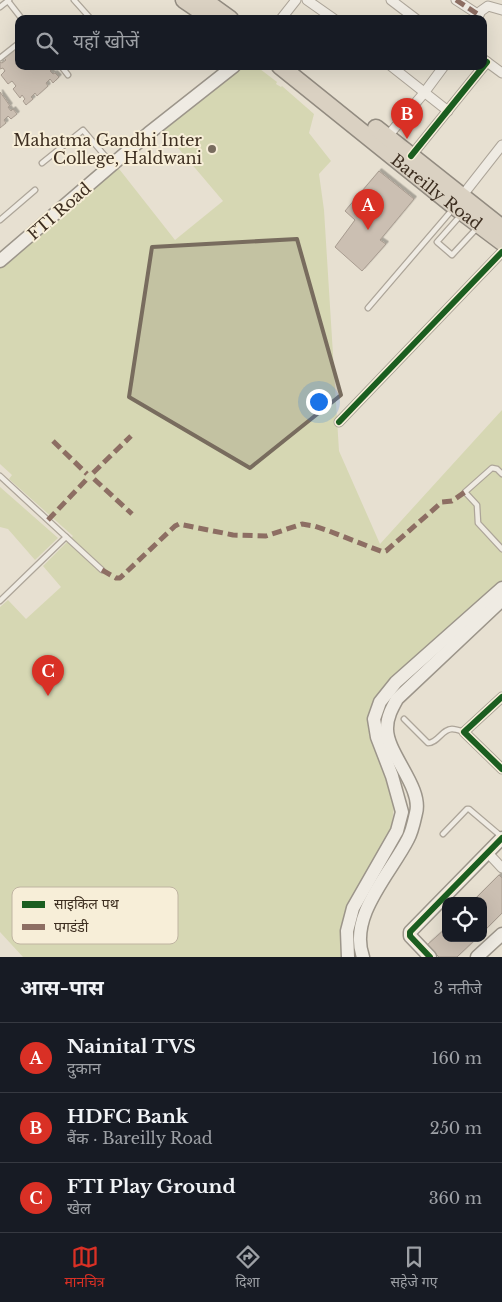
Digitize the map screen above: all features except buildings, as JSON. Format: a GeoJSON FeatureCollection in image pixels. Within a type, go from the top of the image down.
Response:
{"type":"FeatureCollection","features":[{"type":"Feature","properties":{"kind":"highway"},"geometry":{"type":"LineString","coordinates":[[184,0],[208,5],[224,15]]}},
{"type":"Feature","properties":{"kind":"highway","name":"Bareilly Road"},"geometry":{"type":"LineString","coordinates":[[285,70],[383,141],[411,156],[479,225],[502,242]]}},
{"type":"Feature","properties":{"kind":"highway","name":"Bareilly Road"},"geometry":{"type":"LineString","coordinates":[[300,70],[460,205],[502,228]]}},
{"type":"Feature","properties":{"kind":"main road","name":"FTI Road"},"geometry":{"type":"LineString","coordinates":[[0,261],[149,133],[229,70]]}},
{"type":"Feature","properties":{"kind":"main road"},"geometry":{"type":"LineString","coordinates":[[348,957],[347,931],[353,908],[397,831],[402,812],[392,776],[377,737],[374,719],[380,702],[396,682],[502,588]]}},
{"type":"Feature","properties":{"kind":"main road"},"geometry":{"type":"LineString","coordinates":[[363,957],[361,952],[361,929],[366,908],[409,838],[417,811],[416,797],[389,740],[386,728],[390,713],[397,699],[502,600]]}},
{"type":"Feature","properties":{"kind":"main road"},"geometry":{"type":"LineString","coordinates":[[430,957],[410,936],[410,932],[502,837]]}},
{"type":"Feature","properties":{"kind":"main road"},"geometry":{"type":"LineString","coordinates":[[477,957],[502,934]]}},
{"type":"Feature","properties":{"kind":"street"},"geometry":{"type":"LineString","coordinates":[[284,15],[296,0]]}},
{"type":"Feature","properties":{"kind":"street"},"geometry":{"type":"LineString","coordinates":[[306,0],[328,15]]}},
{"type":"Feature","properties":{"kind":"street"},"geometry":{"type":"LineString","coordinates":[[391,0],[411,15]]}},
{"type":"Feature","properties":{"kind":"street"},"geometry":{"type":"LineString","coordinates":[[456,0],[475,15]]}},
{"type":"Feature","properties":{"kind":"street"},"geometry":{"type":"LineString","coordinates":[[479,15],[485,3],[502,10]]}},
{"type":"Feature","properties":{"kind":"street"},"geometry":{"type":"LineString","coordinates":[[487,62],[502,73]]}},
{"type":"Feature","properties":{"kind":"street"},"geometry":{"type":"LineString","coordinates":[[396,70],[448,111]]}},
{"type":"Feature","properties":{"kind":"street"},"geometry":{"type":"LineString","coordinates":[[383,141],[441,70]]}},
{"type":"Feature","properties":{"kind":"street"},"geometry":{"type":"LineString","coordinates":[[411,156],[448,111],[478,70]]}},
{"type":"Feature","properties":{"kind":"street"},"geometry":{"type":"LineString","coordinates":[[460,205],[502,146]]}},
{"type":"Feature","properties":{"kind":"street"},"geometry":{"type":"LineString","coordinates":[[339,422],[502,252]]}},
{"type":"Feature","properties":{"kind":"street"},"geometry":{"type":"LineString","coordinates":[[502,697],[464,732],[502,769]]}},
{"type":"Feature","properties":{"kind":"street"},"geometry":{"type":"LineString","coordinates":[[488,853],[502,868]]}},
{"type":"Feature","properties":{"kind":"lane"},"geometry":{"type":"LineString","coordinates":[[0,7],[8,0],[19,15]]}},
{"type":"Feature","properties":{"kind":"lane"},"geometry":{"type":"LineString","coordinates":[[74,0],[87,15]]}},
{"type":"Feature","properties":{"kind":"lane"},"geometry":{"type":"LineString","coordinates":[[0,58],[15,46]]}},
{"type":"Feature","properties":{"kind":"lane"},"geometry":{"type":"LineString","coordinates":[[64,70],[68,75]]}},
{"type":"Feature","properties":{"kind":"lane"},"geometry":{"type":"LineString","coordinates":[[42,162],[83,130],[112,165]]}},
{"type":"Feature","properties":{"kind":"lane"},"geometry":{"type":"LineString","coordinates":[[0,220],[36,190]]}},
{"type":"Feature","properties":{"kind":"lane"},"geometry":{"type":"LineString","coordinates":[[460,205],[437,242],[452,255],[479,225]]}},
{"type":"Feature","properties":{"kind":"lane"},"geometry":{"type":"LineString","coordinates":[[368,308],[460,205]]}},
{"type":"Feature","properties":{"kind":"lane"},"geometry":{"type":"LineString","coordinates":[[0,211],[5,216]]}},
{"type":"Feature","properties":{"kind":"lane"},"geometry":{"type":"LineString","coordinates":[[502,474],[492,468],[465,492],[477,505],[478,523],[502,549]]}},
{"type":"Feature","properties":{"kind":"lane"},"geometry":{"type":"LineString","coordinates":[[0,476],[102,570]]}},
{"type":"Feature","properties":{"kind":"lane"},"geometry":{"type":"LineString","coordinates":[[0,601],[66,537]]}},
{"type":"Feature","properties":{"kind":"lane"},"geometry":{"type":"LineString","coordinates":[[404,719],[428,743],[433,742],[450,729],[464,732]]}},
{"type":"Feature","properties":{"kind":"lane"},"geometry":{"type":"LineString","coordinates":[[443,834],[469,809],[502,837]]}},
{"type":"Feature","properties":{"kind":"highlighted area"},"geometry":{"type":"Polygon","coordinates":[[[297,239],[341,395],[250,468],[129,397],[152,247],[297,239]]]}},
{"type":"Feature","properties":{"kind":"green space"},"geometry":{"type":"Polygon","coordinates":[[[233,70],[261,70],[314,114],[309,133],[331,161],[319,174],[324,210],[339,451],[380,544],[502,410],[502,581],[449,629],[374,709],[395,800],[390,837],[348,910],[343,957],[23,957],[0,932],[0,607],[8,600],[26,619],[61,587],[43,566],[73,536],[9,479],[12,475],[0,464],[0,267],[116,165],[175,240],[223,201],[162,129],[233,70]]]}},
{"type":"Feature","properties":{"kind":"green space"},"geometry":{"type":"Polygon","coordinates":[[[0,487],[58,538],[35,560],[8,529],[0,527],[0,487]]]}},
{"type":"Feature","properties":{"kind":"marked path"},"geometry":{"type":"LineString","coordinates":[[456,0],[479,15]]}},
{"type":"Feature","properties":{"kind":"marked path"},"geometry":{"type":"LineString","coordinates":[[93,473],[131,436]]}},
{"type":"Feature","properties":{"kind":"marked path"},"geometry":{"type":"LineString","coordinates":[[53,441],[87,474]]}},
{"type":"Feature","properties":{"kind":"marked path"},"geometry":{"type":"LineString","coordinates":[[48,520],[87,479]]}},
{"type":"Feature","properties":{"kind":"marked path"},"geometry":{"type":"LineString","coordinates":[[94,479],[132,514]]}},
{"type":"Feature","properties":{"kind":"marked path"},"geometry":{"type":"LineString","coordinates":[[102,570],[116,578],[120,578],[179,524],[233,535],[266,536],[302,524],[329,531],[383,552],[442,502],[452,501],[465,492]]}},
{"type":"Feature","properties":{"kind":"cycle path"},"geometry":{"type":"LineString","coordinates":[[411,156],[481,70]]}},
{"type":"Feature","properties":{"kind":"cycle path"},"geometry":{"type":"LineString","coordinates":[[339,422],[502,252]]}},
{"type":"Feature","properties":{"kind":"cycle path"},"geometry":{"type":"LineString","coordinates":[[502,697],[464,732],[502,769]]}},
{"type":"Feature","properties":{"kind":"cycle path"},"geometry":{"type":"LineString","coordinates":[[430,957],[410,936],[410,932],[502,838]]}},
{"type":"Feature","properties":{"kind":"place","name":"HDFC Bank"},"geometry":{"type":"Point","coordinates":[407,139]}},
{"type":"Feature","properties":{"kind":"place","name":"Mahatma Gandhi Inter College, Haldwani"},"geometry":{"type":"Point","coordinates":[212,149]}},
{"type":"Feature","properties":{"kind":"place","name":"Nainital TVS"},"geometry":{"type":"Point","coordinates":[368,230]}},
{"type":"Feature","properties":{"kind":"place","name":"FTI Play Ground"},"geometry":{"type":"Point","coordinates":[48,696]}}]}
